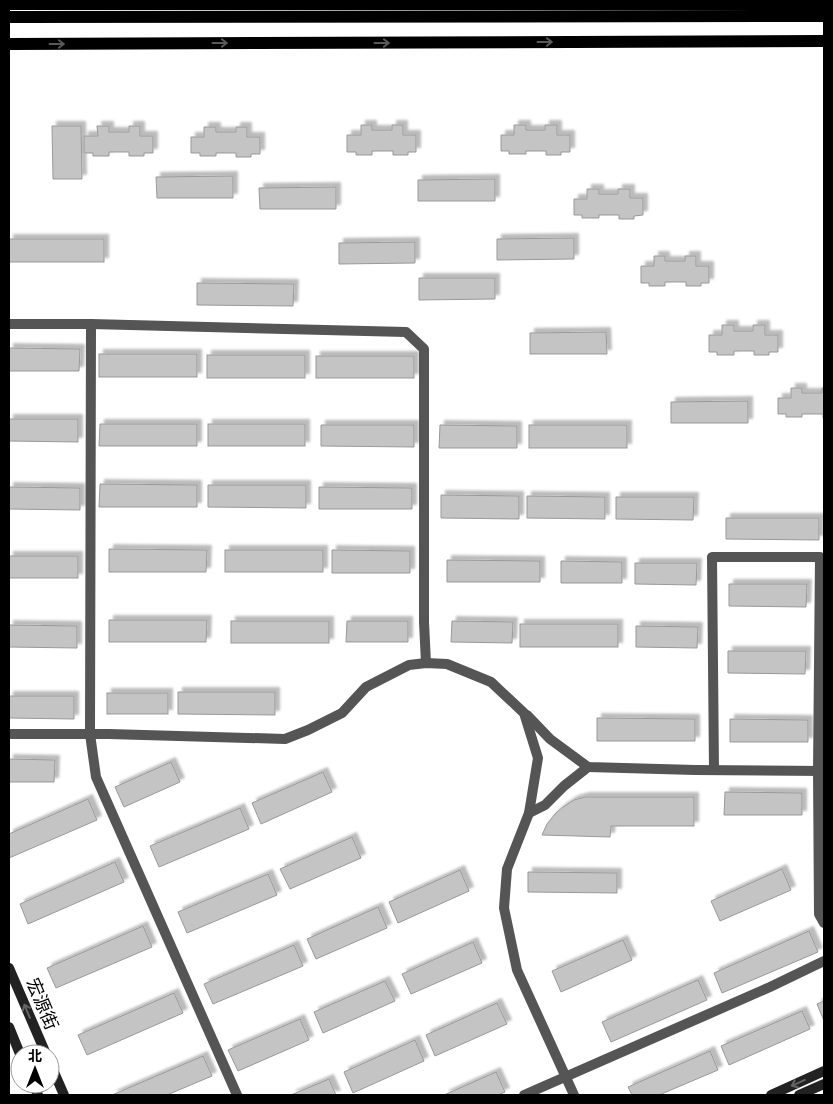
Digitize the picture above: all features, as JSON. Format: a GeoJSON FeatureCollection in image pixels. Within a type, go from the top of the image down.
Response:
{"type":"FeatureCollection","features":[{"type":"Feature","properties":{"kind":"main road"},"geometry":{"type":"LineString","coordinates":[[9,17],[824,16]]}},
{"type":"Feature","properties":{"kind":"main road"},"geometry":{"type":"LineString","coordinates":[[9,44],[824,41]]}},
{"type":"Feature","properties":{"kind":"main road","name":"宏源街"},"geometry":{"type":"LineString","coordinates":[[9,968],[42,1044]]}},
{"type":"Feature","properties":{"kind":"main road"},"geometry":{"type":"LineString","coordinates":[[9,1027],[16,1044]]}},
{"type":"Feature","properties":{"kind":"main road"},"geometry":{"type":"LineString","coordinates":[[771,1095],[824,1071]]}},
{"type":"Feature","properties":{"kind":"main road"},"geometry":{"type":"LineString","coordinates":[[799,1095],[824,1084]]}},
{"type":"Feature","properties":{"kind":"street"},"geometry":{"type":"LineString","coordinates":[[9,324],[91,324],[406,332],[424,350],[424,593],[426,663]]}},
{"type":"Feature","properties":{"kind":"street"},"geometry":{"type":"LineString","coordinates":[[91,324],[90,734],[96,777],[237,1095]]}},
{"type":"Feature","properties":{"kind":"street"},"geometry":{"type":"LineString","coordinates":[[714,770],[712,557],[820,557],[821,771],[819,914],[824,923]]}},
{"type":"Feature","properties":{"kind":"street"},"geometry":{"type":"LineString","coordinates":[[9,734],[285,739],[342,713],[366,687],[409,665],[426,663],[448,664],[491,682],[550,739],[588,767],[821,771]]}},
{"type":"Feature","properties":{"kind":"street"},"geometry":{"type":"LineString","coordinates":[[524,713],[538,758],[529,813],[507,869],[504,908],[517,970],[574,1095]]}},
{"type":"Feature","properties":{"kind":"street"},"geometry":{"type":"LineString","coordinates":[[529,813],[545,805],[564,786],[588,767]]}},
{"type":"Feature","properties":{"kind":"street"},"geometry":{"type":"LineString","coordinates":[[524,1095],[770,987],[824,961]]}},
{"type":"Feature","properties":{"kind":"building"},"geometry":{"type":"Polygon","coordinates":[[[361,125],[372,125],[372,130],[392,130],[392,125],[403,125],[403,135],[416,135],[416,152],[408,152],[408,155],[393,155],[393,151],[372,151],[372,155],[356,155],[356,152],[347,152],[347,135],[361,135],[361,125]]]}},
{"type":"Feature","properties":{"kind":"building"},"geometry":{"type":"Polygon","coordinates":[[[514,125],[526,125],[526,130],[545,130],[545,125],[557,125],[557,135],[570,135],[570,152],[561,152],[561,155],[546,155],[546,151],[526,151],[526,154],[509,154],[509,151],[501,151],[501,135],[514,135],[514,125]]]}},
{"type":"Feature","properties":{"kind":"building"},"geometry":{"type":"Polygon","coordinates":[[[52,126],[81,126],[82,179],[53,179],[52,126]]]}},
{"type":"Feature","properties":{"kind":"building"},"geometry":{"type":"Polygon","coordinates":[[[97,126],[109,126],[109,132],[129,132],[129,126],[140,126],[140,136],[153,136],[153,153],[144,153],[144,156],[129,156],[129,152],[109,152],[109,156],[93,156],[93,153],[84,153],[84,136],[98,136],[97,126]]]}},
{"type":"Feature","properties":{"kind":"building"},"geometry":{"type":"Polygon","coordinates":[[[204,127],[216,127],[216,132],[236,132],[236,127],[247,127],[247,137],[260,137],[260,154],[251,154],[251,157],[236,157],[236,153],[216,153],[216,156],[200,156],[200,153],[191,153],[191,137],[204,137],[204,127]]]}},
{"type":"Feature","properties":{"kind":"building"},"geometry":{"type":"Polygon","coordinates":[[[233,176],[233,198],[157,198],[156,177],[233,176]]]}},
{"type":"Feature","properties":{"kind":"building"},"geometry":{"type":"Polygon","coordinates":[[[495,179],[495,201],[418,201],[418,180],[495,179]]]}},
{"type":"Feature","properties":{"kind":"building"},"geometry":{"type":"Polygon","coordinates":[[[336,187],[336,209],[260,209],[259,188],[336,187]]]}},
{"type":"Feature","properties":{"kind":"building"},"geometry":{"type":"Polygon","coordinates":[[[587,189],[599,189],[599,194],[618,194],[618,189],[630,189],[630,198],[643,198],[643,215],[634,216],[634,219],[619,219],[619,215],[599,215],[599,218],[582,218],[582,215],[574,215],[574,199],[587,199],[587,189]]]}},
{"type":"Feature","properties":{"kind":"building"},"geometry":{"type":"Polygon","coordinates":[[[574,238],[574,259],[497,260],[497,239],[574,238]]]}},
{"type":"Feature","properties":{"kind":"building"},"geometry":{"type":"Polygon","coordinates":[[[9,239],[104,239],[104,262],[9,262],[9,239]]]}},
{"type":"Feature","properties":{"kind":"building"},"geometry":{"type":"Polygon","coordinates":[[[415,242],[415,263],[339,264],[339,243],[415,242]]]}},
{"type":"Feature","properties":{"kind":"building"},"geometry":{"type":"Polygon","coordinates":[[[654,256],[665,256],[665,261],[685,261],[685,256],[696,256],[696,266],[709,266],[709,283],[701,283],[701,286],[686,286],[686,282],[665,282],[665,286],[649,286],[649,283],[641,283],[641,266],[654,266],[654,256]]]}},
{"type":"Feature","properties":{"kind":"building"},"geometry":{"type":"Polygon","coordinates":[[[419,278],[495,278],[495,299],[419,300],[419,278]]]}},
{"type":"Feature","properties":{"kind":"building"},"geometry":{"type":"Polygon","coordinates":[[[197,283],[294,284],[293,306],[197,305],[197,283]]]}},
{"type":"Feature","properties":{"kind":"building"},"geometry":{"type":"Polygon","coordinates":[[[722,325],[734,325],[734,331],[753,331],[753,325],[765,325],[765,335],[778,335],[778,352],[769,352],[769,355],[754,355],[754,351],[734,351],[734,355],[717,355],[717,352],[709,352],[709,335],[722,335],[722,325]]]}},
{"type":"Feature","properties":{"kind":"building"},"geometry":{"type":"Polygon","coordinates":[[[606,332],[607,354],[530,354],[530,333],[606,332]]]}},
{"type":"Feature","properties":{"kind":"building"},"geometry":{"type":"Polygon","coordinates":[[[9,348],[80,349],[79,371],[9,371],[9,348]]]}},
{"type":"Feature","properties":{"kind":"building"},"geometry":{"type":"Polygon","coordinates":[[[99,354],[197,354],[197,377],[99,377],[99,354]]]}},
{"type":"Feature","properties":{"kind":"building"},"geometry":{"type":"Polygon","coordinates":[[[207,355],[305,355],[305,378],[207,378],[207,355]]]}},
{"type":"Feature","properties":{"kind":"building"},"geometry":{"type":"Polygon","coordinates":[[[316,356],[414,356],[414,378],[316,378],[316,356]]]}},
{"type":"Feature","properties":{"kind":"building"},"geometry":{"type":"Polygon","coordinates":[[[791,388],[802,388],[802,393],[822,393],[822,388],[824,388],[824,418],[823,414],[802,414],[802,417],[786,417],[786,414],[778,414],[778,398],[791,398],[791,388]]]}},
{"type":"Feature","properties":{"kind":"building"},"geometry":{"type":"Polygon","coordinates":[[[748,401],[748,423],[671,423],[671,402],[748,401]]]}},
{"type":"Feature","properties":{"kind":"building"},"geometry":{"type":"Polygon","coordinates":[[[9,419],[78,419],[78,442],[9,441],[9,419]]]}},
{"type":"Feature","properties":{"kind":"building"},"geometry":{"type":"Polygon","coordinates":[[[100,424],[197,424],[197,446],[99,446],[100,424]]]}},
{"type":"Feature","properties":{"kind":"building"},"geometry":{"type":"Polygon","coordinates":[[[208,424],[305,424],[305,446],[208,446],[208,424]]]}},
{"type":"Feature","properties":{"kind":"building"},"geometry":{"type":"Polygon","coordinates":[[[321,425],[414,425],[414,447],[321,446],[321,425]]]}},
{"type":"Feature","properties":{"kind":"building"},"geometry":{"type":"Polygon","coordinates":[[[440,425],[517,426],[517,448],[439,448],[440,425]]]}},
{"type":"Feature","properties":{"kind":"building"},"geometry":{"type":"Polygon","coordinates":[[[529,425],[627,425],[627,448],[529,448],[529,425]]]}},
{"type":"Feature","properties":{"kind":"building"},"geometry":{"type":"Polygon","coordinates":[[[100,484],[197,485],[197,507],[99,507],[100,484]]]}},
{"type":"Feature","properties":{"kind":"building"},"geometry":{"type":"Polygon","coordinates":[[[208,485],[306,485],[306,508],[208,507],[208,485]]]}},
{"type":"Feature","properties":{"kind":"building"},"geometry":{"type":"Polygon","coordinates":[[[9,487],[80,488],[80,510],[9,509],[9,487]]]}},
{"type":"Feature","properties":{"kind":"building"},"geometry":{"type":"Polygon","coordinates":[[[319,487],[412,488],[412,509],[319,509],[319,487]]]}},
{"type":"Feature","properties":{"kind":"building"},"geometry":{"type":"Polygon","coordinates":[[[441,495],[519,496],[519,519],[441,518],[441,495]]]}},
{"type":"Feature","properties":{"kind":"building"},"geometry":{"type":"Polygon","coordinates":[[[527,496],[605,497],[605,519],[527,518],[527,496]]]}},
{"type":"Feature","properties":{"kind":"building"},"geometry":{"type":"Polygon","coordinates":[[[616,497],[694,497],[693,520],[616,519],[616,497]]]}},
{"type":"Feature","properties":{"kind":"building"},"geometry":{"type":"Polygon","coordinates":[[[726,518],[819,518],[819,540],[726,539],[726,518]]]}},
{"type":"Feature","properties":{"kind":"building"},"geometry":{"type":"Polygon","coordinates":[[[109,549],[207,550],[206,572],[109,572],[109,549]]]}},
{"type":"Feature","properties":{"kind":"building"},"geometry":{"type":"Polygon","coordinates":[[[225,550],[323,550],[323,572],[225,572],[225,550]]]}},
{"type":"Feature","properties":{"kind":"building"},"geometry":{"type":"Polygon","coordinates":[[[332,550],[410,551],[410,573],[332,573],[332,550]]]}},
{"type":"Feature","properties":{"kind":"building"},"geometry":{"type":"Polygon","coordinates":[[[9,556],[78,556],[78,578],[9,578],[9,556]]]}},
{"type":"Feature","properties":{"kind":"building"},"geometry":{"type":"Polygon","coordinates":[[[447,560],[540,561],[540,582],[447,582],[447,560]]]}},
{"type":"Feature","properties":{"kind":"building"},"geometry":{"type":"Polygon","coordinates":[[[561,561],[622,562],[622,583],[561,583],[561,561]]]}},
{"type":"Feature","properties":{"kind":"building"},"geometry":{"type":"Polygon","coordinates":[[[635,563],[697,563],[696,585],[635,584],[635,563]]]}},
{"type":"Feature","properties":{"kind":"building"},"geometry":{"type":"Polygon","coordinates":[[[729,584],[807,584],[806,607],[729,606],[729,584]]]}},
{"type":"Feature","properties":{"kind":"building"},"geometry":{"type":"Polygon","coordinates":[[[109,620],[207,620],[206,642],[109,642],[109,620]]]}},
{"type":"Feature","properties":{"kind":"building"},"geometry":{"type":"Polygon","coordinates":[[[231,621],[329,621],[329,643],[231,643],[231,621]]]}},
{"type":"Feature","properties":{"kind":"building"},"geometry":{"type":"Polygon","coordinates":[[[347,621],[408,621],[408,642],[346,642],[347,621]]]}},
{"type":"Feature","properties":{"kind":"building"},"geometry":{"type":"Polygon","coordinates":[[[452,621],[513,622],[512,643],[451,642],[452,621]]]}},
{"type":"Feature","properties":{"kind":"building"},"geometry":{"type":"Polygon","coordinates":[[[520,624],[618,624],[618,647],[520,647],[520,624]]]}},
{"type":"Feature","properties":{"kind":"building"},"geometry":{"type":"Polygon","coordinates":[[[9,625],[77,626],[77,648],[9,647],[9,625]]]}},
{"type":"Feature","properties":{"kind":"building"},"geometry":{"type":"Polygon","coordinates":[[[636,626],[698,627],[697,648],[636,647],[636,626]]]}},
{"type":"Feature","properties":{"kind":"building"},"geometry":{"type":"Polygon","coordinates":[[[728,651],[806,651],[805,674],[728,673],[728,651]]]}},
{"type":"Feature","properties":{"kind":"building"},"geometry":{"type":"Polygon","coordinates":[[[178,692],[275,692],[275,715],[178,714],[178,692]]]}},
{"type":"Feature","properties":{"kind":"building"},"geometry":{"type":"Polygon","coordinates":[[[107,693],[168,693],[168,714],[107,714],[107,693]]]}},
{"type":"Feature","properties":{"kind":"building"},"geometry":{"type":"Polygon","coordinates":[[[9,696],[74,696],[74,719],[9,718],[9,696]]]}},
{"type":"Feature","properties":{"kind":"building"},"geometry":{"type":"Polygon","coordinates":[[[597,718],[695,719],[695,741],[597,741],[597,718]]]}},
{"type":"Feature","properties":{"kind":"building"},"geometry":{"type":"Polygon","coordinates":[[[730,719],[808,720],[808,742],[730,742],[730,719]]]}},
{"type":"Feature","properties":{"kind":"building"},"geometry":{"type":"Polygon","coordinates":[[[9,759],[55,760],[54,782],[9,782],[9,759]]]}},
{"type":"Feature","properties":{"kind":"building"},"geometry":{"type":"Polygon","coordinates":[[[171,762],[180,782],[124,807],[115,787],[171,762]]]}},
{"type":"Feature","properties":{"kind":"building"},"geometry":{"type":"Polygon","coordinates":[[[323,772],[332,792],[261,824],[252,803],[323,772]]]}},
{"type":"Feature","properties":{"kind":"building"},"geometry":{"type":"Polygon","coordinates":[[[725,792],[802,793],[802,815],[724,815],[725,792]]]}},
{"type":"Feature","properties":{"kind":"building"},"geometry":{"type":"Polygon","coordinates":[[[585,797],[694,797],[694,826],[611,826],[610,837],[542,835],[547,824],[555,814],[574,800],[585,797]]]}},
{"type":"Feature","properties":{"kind":"building"},"geometry":{"type":"Polygon","coordinates":[[[88,799],[97,820],[9,858],[9,834],[88,799]]]}},
{"type":"Feature","properties":{"kind":"building"},"geometry":{"type":"Polygon","coordinates":[[[240,808],[249,829],[159,867],[150,846],[240,808]]]}},
{"type":"Feature","properties":{"kind":"building"},"geometry":{"type":"Polygon","coordinates":[[[352,837],[361,858],[290,889],[280,869],[352,837]]]}},
{"type":"Feature","properties":{"kind":"building"},"geometry":{"type":"Polygon","coordinates":[[[115,862],[124,882],[28,924],[20,904],[115,862]]]}},
{"type":"Feature","properties":{"kind":"building"},"geometry":{"type":"Polygon","coordinates":[[[782,869],[791,890],[720,921],[711,901],[782,869]]]}},
{"type":"Feature","properties":{"kind":"building"},"geometry":{"type":"Polygon","coordinates":[[[460,870],[469,891],[398,923],[389,902],[460,870]]]}},
{"type":"Feature","properties":{"kind":"building"},"geometry":{"type":"Polygon","coordinates":[[[528,872],[617,873],[617,893],[528,892],[528,872]]]}},
{"type":"Feature","properties":{"kind":"building"},"geometry":{"type":"Polygon","coordinates":[[[268,874],[277,895],[187,933],[178,912],[268,874]]]}},
{"type":"Feature","properties":{"kind":"building"},"geometry":{"type":"Polygon","coordinates":[[[378,907],[387,928],[316,959],[307,939],[378,907]]]}},
{"type":"Feature","properties":{"kind":"building"},"geometry":{"type":"Polygon","coordinates":[[[143,926],[152,947],[56,988],[47,968],[143,926]]]}},
{"type":"Feature","properties":{"kind":"building"},"geometry":{"type":"Polygon","coordinates":[[[809,931],[818,952],[722,993],[714,973],[809,931]]]}},
{"type":"Feature","properties":{"kind":"building"},"geometry":{"type":"Polygon","coordinates":[[[623,940],[632,960],[561,992],[552,971],[623,940]]]}},
{"type":"Feature","properties":{"kind":"building"},"geometry":{"type":"Polygon","coordinates":[[[473,942],[482,963],[411,994],[402,974],[473,942]]]}},
{"type":"Feature","properties":{"kind":"building"},"geometry":{"type":"Polygon","coordinates":[[[294,945],[303,966],[213,1004],[204,984],[294,945]]]}},
{"type":"Feature","properties":{"kind":"building"},"geometry":{"type":"Polygon","coordinates":[[[698,980],[707,1000],[611,1042],[602,1022],[698,980]]]}},
{"type":"Feature","properties":{"kind":"building"},"geometry":{"type":"Polygon","coordinates":[[[385,981],[395,1001],[323,1033],[314,1012],[385,981]]]}},
{"type":"Feature","properties":{"kind":"building"},"geometry":{"type":"Polygon","coordinates":[[[174,993],[183,1013],[87,1055],[78,1035],[174,993]]]}},
{"type":"Feature","properties":{"kind":"building"},"geometry":{"type":"Polygon","coordinates":[[[824,1001],[824,1021],[817,1004],[824,1001]]]}},
{"type":"Feature","properties":{"kind":"building"},"geometry":{"type":"Polygon","coordinates":[[[497,1003],[507,1024],[435,1056],[426,1035],[497,1003]]]}},
{"type":"Feature","properties":{"kind":"building"},"geometry":{"type":"Polygon","coordinates":[[[802,1011],[810,1029],[729,1065],[721,1046],[802,1011]]]}},
{"type":"Feature","properties":{"kind":"building"},"geometry":{"type":"Polygon","coordinates":[[[300,1019],[309,1040],[238,1071],[228,1050],[300,1019]]]}},
{"type":"Feature","properties":{"kind":"building"},"geometry":{"type":"Polygon","coordinates":[[[415,1040],[424,1061],[353,1093],[344,1072],[415,1040]]]}},
{"type":"Feature","properties":{"kind":"building"},"geometry":{"type":"Polygon","coordinates":[[[710,1051],[718,1070],[659,1095],[632,1095],[628,1087],[710,1051]]]}},
{"type":"Feature","properties":{"kind":"building"},"geometry":{"type":"Polygon","coordinates":[[[203,1056],[212,1076],[167,1095],[112,1095],[203,1056]]]}},
{"type":"Feature","properties":{"kind":"building"},"geometry":{"type":"Polygon","coordinates":[[[496,1072],[505,1092],[498,1095],[444,1095],[496,1072]]]}},
{"type":"Feature","properties":{"kind":"building"},"geometry":{"type":"Polygon","coordinates":[[[329,1079],[336,1095],[291,1095],[329,1079]]]}}]}
